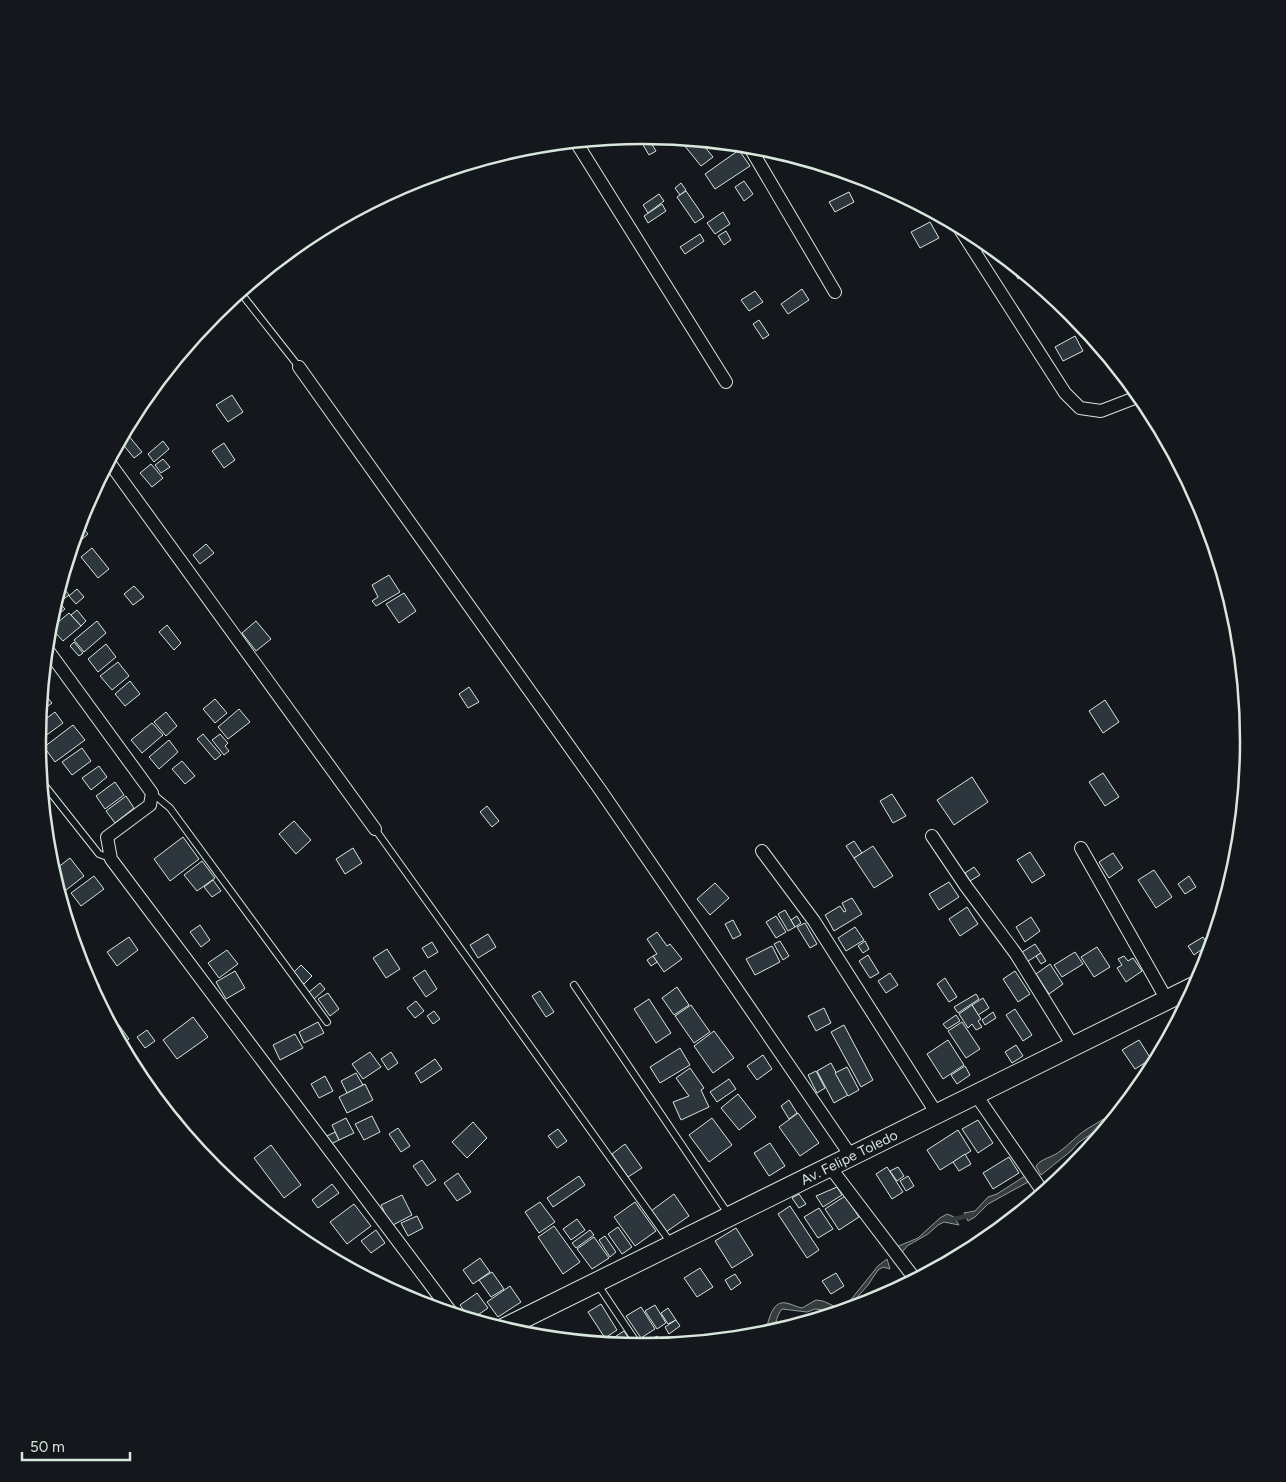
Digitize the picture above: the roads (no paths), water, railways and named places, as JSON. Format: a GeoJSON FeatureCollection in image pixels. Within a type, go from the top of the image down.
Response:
{"type":"FeatureCollection","features":[{"type":"Feature","properties":{"kind":"main road","name":"Av. Felipe Toledo"},"geometry":{"type":"LineString","coordinates":[[514,1323],[1184,992]]}},
{"type":"Feature","properties":{"kind":"street"},"geometry":{"type":"LineString","coordinates":[[580,148],[726,382]]}},
{"type":"Feature","properties":{"kind":"street"},"geometry":{"type":"LineString","coordinates":[[753,155],[836,292]]}},
{"type":"Feature","properties":{"kind":"street"},"geometry":{"type":"LineString","coordinates":[[967,240],[1065,393],[1080,408],[1101,411],[1132,399]]}},
{"type":"Feature","properties":{"kind":"street"},"geometry":{"type":"LineString","coordinates":[[973,249],[977,246]]}},
{"type":"Feature","properties":{"kind":"street"},"geometry":{"type":"LineString","coordinates":[[299,367],[601,791],[852,1156]]}},
{"type":"Feature","properties":{"kind":"street"},"geometry":{"type":"LineString","coordinates":[[113,468],[374,829]]}},
{"type":"Feature","properties":{"kind":"street"},"geometry":{"type":"LineString","coordinates":[[52,656],[152,793],[150,805],[107,837],[111,859],[445,1304]]}},
{"type":"Feature","properties":{"kind":"street"},"geometry":{"type":"LineString","coordinates":[[932,836],[965,886],[1016,954],[1073,1046]]}},
{"type":"Feature","properties":{"kind":"street"},"geometry":{"type":"LineString","coordinates":[[1081,848],[1167,1000]]}},
{"type":"Feature","properties":{"kind":"street"},"geometry":{"type":"LineString","coordinates":[[762,851],[814,920],[937,1114]]}},
{"type":"Feature","properties":{"kind":"street"},"geometry":{"type":"LineString","coordinates":[[976,1095],[1039,1187]]}},
{"type":"Feature","properties":{"kind":"street"},"geometry":{"type":"LineString","coordinates":[[830,1167],[911,1274]]}},
{"type":"Feature","properties":{"kind":"lane"},"geometry":{"type":"LineString","coordinates":[[244,297],[299,367]]}},
{"type":"Feature","properties":{"kind":"lane"},"geometry":{"type":"LineString","coordinates":[[49,791],[99,854],[111,859]]}},
{"type":"Feature","properties":{"kind":"lane"},"geometry":{"type":"LineString","coordinates":[[152,793],[170,808],[328,1022]]}},
{"type":"Feature","properties":{"kind":"lane"},"geometry":{"type":"LineString","coordinates":[[374,829],[672,1244]]}},
{"type":"Feature","properties":{"kind":"lane"},"geometry":{"type":"LineString","coordinates":[[574,985],[730,1216]]}},
{"type":"Feature","properties":{"kind":"lane"},"geometry":{"type":"LineString","coordinates":[[596,1282],[634,1338]]}},
{"type":"Feature","properties":{"kind":"waterway"},"geometry":{"type":"LineString","coordinates":[[950,1220],[971,1215]]}}]}
